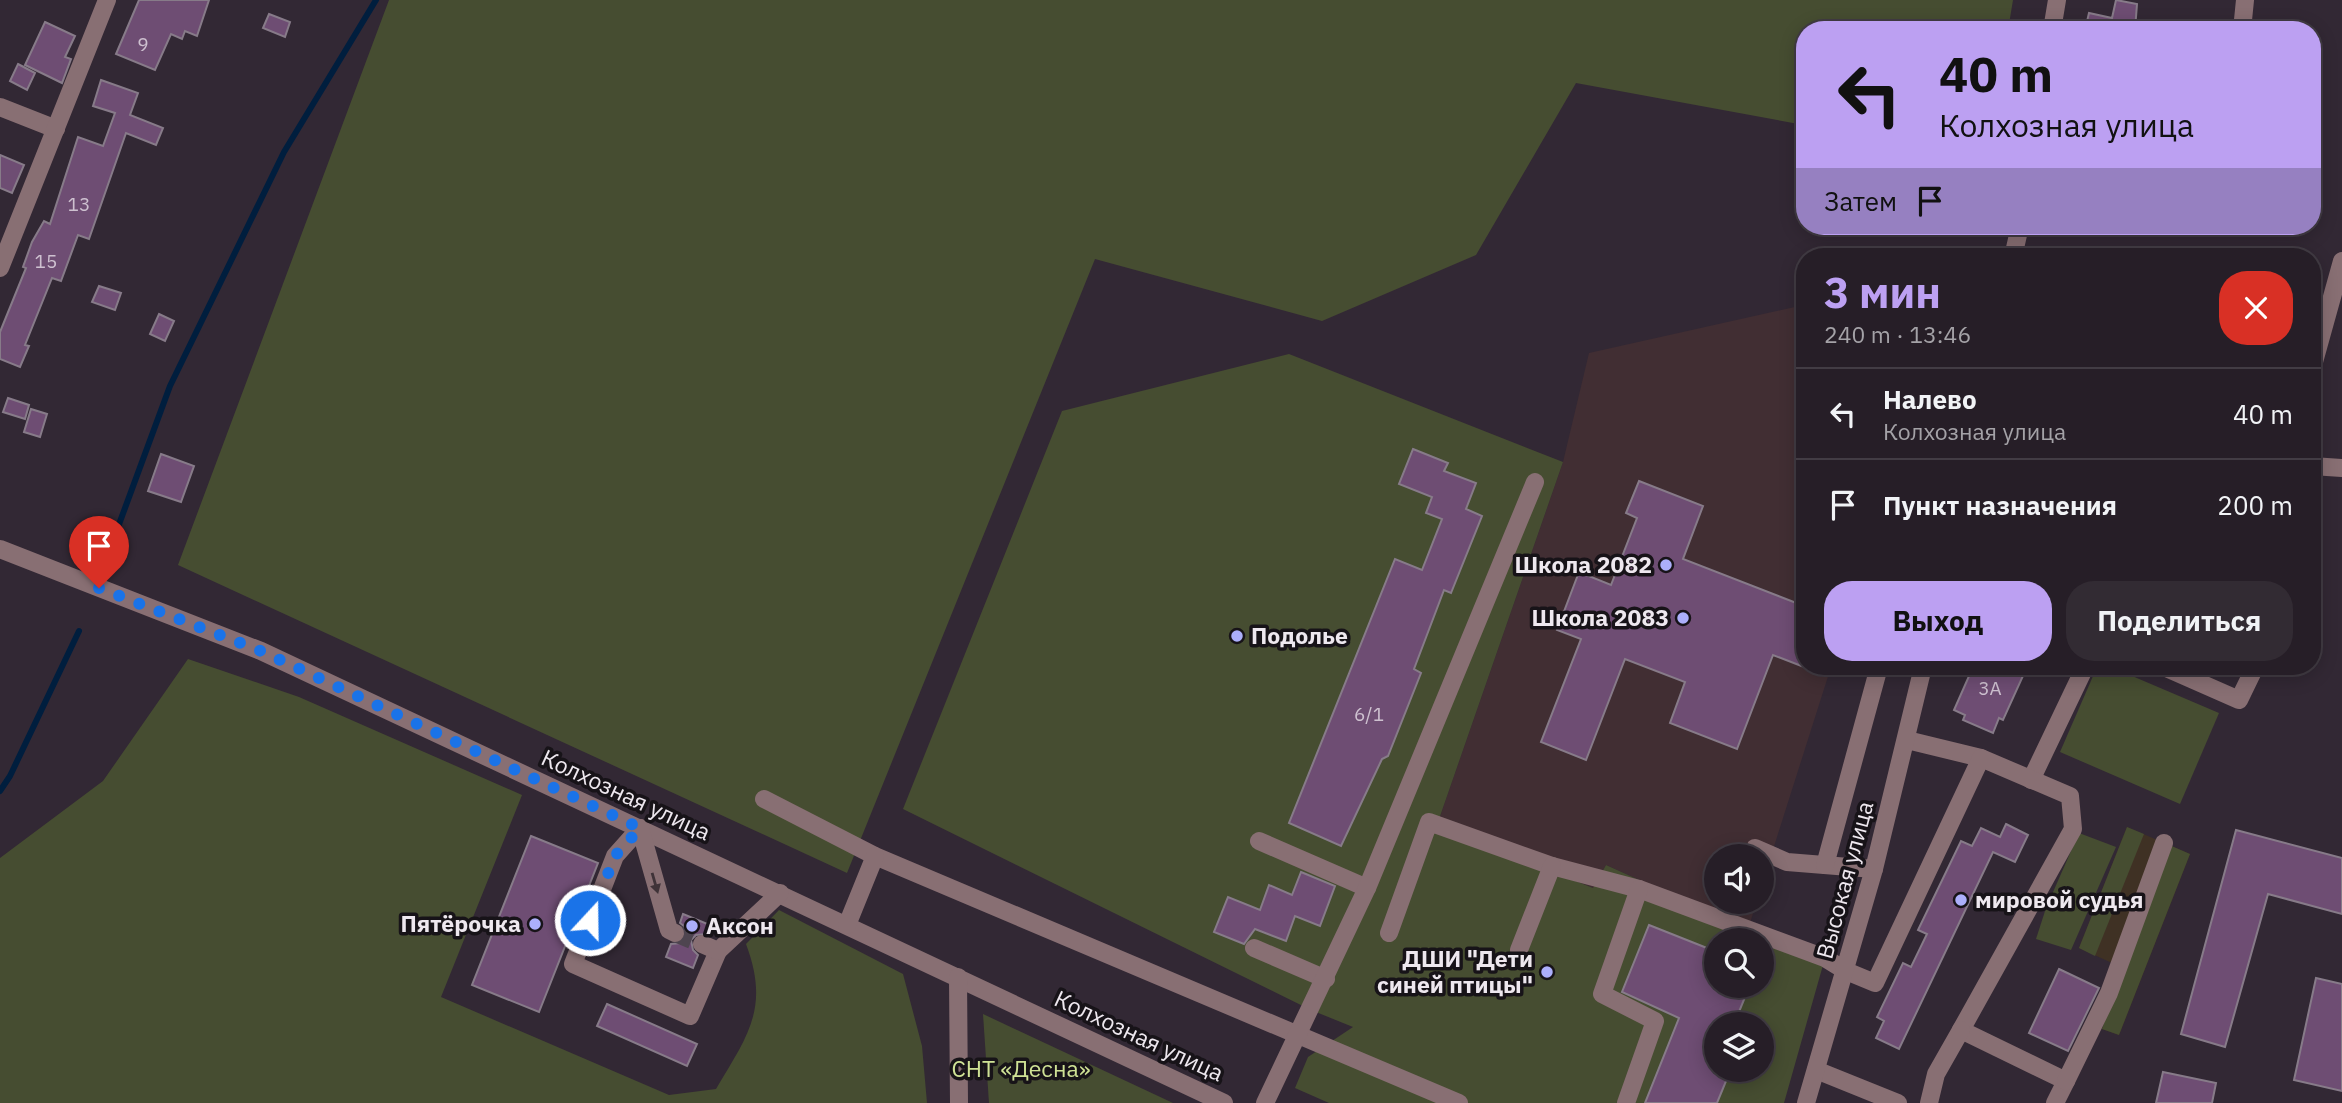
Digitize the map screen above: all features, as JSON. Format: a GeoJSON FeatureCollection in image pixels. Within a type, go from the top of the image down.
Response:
{"type":"FeatureCollection","features":[{"type":"Feature","properties":{"kind":"street"},"geometry":{"type":"LineString","coordinates":[[0,268],[107,0]]}},
{"type":"Feature","properties":{"kind":"street"},"geometry":{"type":"LineString","coordinates":[[2054,21],[2057,0]]}},
{"type":"Feature","properties":{"kind":"street"},"geometry":{"type":"LineString","coordinates":[[2243,21],[2245,0]]}},
{"type":"Feature","properties":{"kind":"street"},"geometry":{"type":"LineString","coordinates":[[0,107],[56,129]]}},
{"type":"Feature","properties":{"kind":"street"},"geometry":{"type":"LineString","coordinates":[[2321,337],[2342,261]]}},
{"type":"Feature","properties":{"kind":"street"},"geometry":{"type":"LineString","coordinates":[[2321,467],[2342,468]]}},
{"type":"Feature","properties":{"kind":"street"},"geometry":{"type":"LineString","coordinates":[[1265,1103],[1367,888],[1535,482]]}},
{"type":"Feature","properties":{"kind":"street","name":"Колхозная улица"},"geometry":{"type":"LineString","coordinates":[[0,549],[261,651],[1224,1103]]}},
{"type":"Feature","properties":{"kind":"street"},"geometry":{"type":"LineString","coordinates":[[1825,865],[1877,675]]}},
{"type":"Feature","properties":{"kind":"street","name":"Высокая улица"},"geometry":{"type":"LineString","coordinates":[[1806,1103],[1874,869],[1908,740],[1921,675]]}},
{"type":"Feature","properties":{"kind":"street"},"geometry":{"type":"LineString","coordinates":[[2031,780],[2081,675]]}},
{"type":"Feature","properties":{"kind":"street"},"geometry":{"type":"LineString","coordinates":[[2183,675],[2239,700],[2251,675]]}},
{"type":"Feature","properties":{"kind":"street"},"geometry":{"type":"LineString","coordinates":[[1908,740],[1981,758],[2070,796],[2073,829],[1937,1074],[1929,1103]]}},
{"type":"Feature","properties":{"kind":"street"},"geometry":{"type":"LineString","coordinates":[[1389,933],[1429,822],[1552,866],[1639,889],[1825,958],[1846,971],[1875,983],[1981,758]]}},
{"type":"Feature","properties":{"kind":"street"},"geometry":{"type":"LineString","coordinates":[[764,799],[875,856],[1459,1103]]}},
{"type":"Feature","properties":{"kind":"street"},"geometry":{"type":"LineString","coordinates":[[640,828],[669,930],[676,933]]}},
{"type":"Feature","properties":{"kind":"street"},"geometry":{"type":"LineString","coordinates":[[640,828],[615,856],[573,964],[690,1016],[710,948],[780,893]]}},
{"type":"Feature","properties":{"kind":"street"},"geometry":{"type":"LineString","coordinates":[[1259,841],[1367,888]]}},
{"type":"Feature","properties":{"kind":"street"},"geometry":{"type":"LineString","coordinates":[[2055,1103],[2109,993],[2164,843]]}},
{"type":"Feature","properties":{"kind":"street"},"geometry":{"type":"LineString","coordinates":[[847,925],[875,856]]}},
{"type":"Feature","properties":{"kind":"street"},"geometry":{"type":"LineString","coordinates":[[1774,856],[1787,862],[1874,869]]}},
{"type":"Feature","properties":{"kind":"street"},"geometry":{"type":"LineString","coordinates":[[1519,950],[1552,866]]}},
{"type":"Feature","properties":{"kind":"street"},"geometry":{"type":"LineString","coordinates":[[1626,1103],[1655,1021],[1602,994],[1639,889]]}},
{"type":"Feature","properties":{"kind":"street"},"geometry":{"type":"LineString","coordinates":[[1254,948],[1326,979]]}},
{"type":"Feature","properties":{"kind":"street"},"geometry":{"type":"LineString","coordinates":[[958,977],[959,1103]]}},
{"type":"Feature","properties":{"kind":"street"},"geometry":{"type":"LineString","coordinates":[[1961,1030],[2066,1081]]}},
{"type":"Feature","properties":{"kind":"street"},"geometry":{"type":"LineString","coordinates":[[1816,1070],[1898,1103]]}},
{"type":"Feature","properties":{"kind":"shaded area","name":"Школа 2082"},"geometry":{"type":"Polygon","coordinates":[[[1796,307],[1796,675],[1828,675],[1774,846],[1774,844],[1704,844],[1704,909],[1606,865],[1593,888],[1437,825],[1563,462],[1589,353],[1796,307]]]}},
{"type":"Feature","properties":{"kind":"shaded area"},"geometry":{"type":"Polygon","coordinates":[[[2127,827],[2190,854],[2119,1035],[2102,1029],[2123,968],[2079,948],[2127,827]]]}},
{"type":"Feature","properties":{"kind":"shaded area","name":"Школа 2082"},"geometry":{"type":"Polygon","coordinates":[[[1715,914],[1753,914],[1748,928],[1715,914]]]}},
{"type":"Feature","properties":{"kind":"green space"},"geometry":{"type":"Polygon","coordinates":[[[389,0],[2013,0],[2010,21],[1796,21],[1796,124],[1576,83],[1476,255],[1322,321],[1095,259],[847,873],[178,565],[389,0]]]}},
{"type":"Feature","properties":{"kind":"green space","name":"Подолье"},"geometry":{"type":"Polygon","coordinates":[[[1289,354],[1563,462],[1437,825],[1593,888],[1606,865],[1704,909],[1704,914],[1715,914],[1746,928],[1704,928],[1704,998],[1774,998],[1774,939],[1825,958],[1784,1103],[1329,1103],[1295,1088],[1308,1057],[1353,1027],[1311,1010],[903,809],[1062,411],[1289,354]]]}},
{"type":"Feature","properties":{"kind":"green space"},"geometry":{"type":"Polygon","coordinates":[[[188,659],[299,697],[522,795],[441,997],[669,1095],[716,1089],[738,1053],[752,1020],[756,986],[746,944],[779,910],[903,974],[922,1046],[927,1103],[0,1103],[0,858],[103,781],[188,659]]]}},
{"type":"Feature","properties":{"kind":"green space"},"geometry":{"type":"Polygon","coordinates":[[[2094,675],[2130,675],[2219,713],[2180,804],[2060,752],[2094,675]]]}},
{"type":"Feature","properties":{"kind":"green space"},"geometry":{"type":"Polygon","coordinates":[[[2127,827],[2144,834],[2095,956],[2079,948],[2127,827]]]}},
{"type":"Feature","properties":{"kind":"green space"},"geometry":{"type":"Polygon","coordinates":[[[2079,833],[2116,847],[2071,950],[2036,939],[2046,908],[2079,833]]]}},
{"type":"Feature","properties":{"kind":"green space"},"geometry":{"type":"Polygon","coordinates":[[[2167,844],[2190,854],[2119,1035],[2102,1029],[2167,844]]]}},
{"type":"Feature","properties":{"kind":"green space","name":"СНТ «Десна»"},"geometry":{"type":"Polygon","coordinates":[[[983,1014],[1173,1103],[989,1103],[983,1014]]]}},
{"type":"Feature","properties":{"kind":"building"},"geometry":{"type":"Polygon","coordinates":[[[139,0],[209,0],[197,36],[185,31],[182,39],[171,34],[155,70],[116,54],[139,0]]]}},
{"type":"Feature","properties":{"kind":"building"},"geometry":{"type":"Polygon","coordinates":[[[2116,0],[2137,4],[2136,21],[2087,21],[2089,13],[2112,18],[2116,0]]]}},
{"type":"Feature","properties":{"kind":"building"},"geometry":{"type":"Polygon","coordinates":[[[269,14],[290,22],[285,37],[263,28],[269,14]]]}},
{"type":"Feature","properties":{"kind":"building"},"geometry":{"type":"Polygon","coordinates":[[[45,22],[75,36],[65,57],[71,59],[62,83],[25,65],[45,22]]]}},
{"type":"Feature","properties":{"kind":"building"},"geometry":{"type":"Polygon","coordinates":[[[18,64],[35,73],[27,90],[10,81],[18,64]]]}},
{"type":"Feature","properties":{"kind":"building"},"geometry":{"type":"Polygon","coordinates":[[[101,80],[138,93],[130,115],[163,128],[156,145],[126,133],[89,239],[78,235],[61,281],[52,278],[25,345],[29,346],[20,367],[0,359],[0,332],[26,268],[23,267],[32,242],[44,221],[50,224],[78,137],[103,146],[115,113],[93,106],[101,80]]]}},
{"type":"Feature","properties":{"kind":"building"},"geometry":{"type":"Polygon","coordinates":[[[0,155],[24,165],[12,193],[0,188],[0,155]]]}},
{"type":"Feature","properties":{"kind":"building"},"geometry":{"type":"Polygon","coordinates":[[[99,286],[121,293],[115,310],[92,302],[99,286]]]}},
{"type":"Feature","properties":{"kind":"building"},"geometry":{"type":"Polygon","coordinates":[[[159,314],[174,321],[165,341],[150,334],[159,314]]]}},
{"type":"Feature","properties":{"kind":"building"},"geometry":{"type":"Polygon","coordinates":[[[8,398],[29,405],[25,419],[3,412],[8,398]]]}},
{"type":"Feature","properties":{"kind":"building"},"geometry":{"type":"Polygon","coordinates":[[[31,409],[47,414],[40,437],[24,432],[31,409]]]}},
{"type":"Feature","properties":{"kind":"building"},"geometry":{"type":"Polygon","coordinates":[[[1413,449],[1448,463],[1444,471],[1476,483],[1466,509],[1482,516],[1451,593],[1444,590],[1414,669],[1421,673],[1388,756],[1382,759],[1341,846],[1289,823],[1395,559],[1422,570],[1442,519],[1426,513],[1432,497],[1399,484],[1413,449]]]}},
{"type":"Feature","properties":{"kind":"building"},"geometry":{"type":"Polygon","coordinates":[[[161,454],[194,466],[181,502],[148,491],[161,454]]]}},
{"type":"Feature","properties":{"kind":"building","name":"Школа 2083"},"geometry":{"type":"Polygon","coordinates":[[[1639,481],[1703,506],[1683,559],[1796,603],[1796,664],[1773,655],[1737,749],[1670,723],[1685,682],[1625,659],[1586,760],[1541,742],[1581,639],[1557,630],[1579,572],[1611,585],[1637,518],[1626,513],[1639,481]]]}},
{"type":"Feature","properties":{"kind":"building"},"geometry":{"type":"Polygon","coordinates":[[[1969,675],[2023,675],[2003,720],[1999,718],[1993,733],[1963,720],[1965,715],[1954,710],[1969,675]]]}},
{"type":"Feature","properties":{"kind":"building"},"geometry":{"type":"Polygon","coordinates":[[[2006,824],[2028,835],[2015,862],[1993,852],[1899,1049],[1876,1038],[1884,1021],[1877,1017],[1903,963],[1911,967],[1927,934],[1918,930],[1961,841],[1972,846],[1981,828],[2000,837],[2006,824]]]}},
{"type":"Feature","properties":{"kind":"building"},"geometry":{"type":"Polygon","coordinates":[[[2236,830],[2342,858],[2342,914],[2268,894],[2225,1047],[2181,1034],[2236,830]]]}},
{"type":"Feature","properties":{"kind":"building","name":"Пятёрочка"},"geometry":{"type":"Polygon","coordinates":[[[531,836],[598,863],[539,1012],[472,985],[531,836]]]}},
{"type":"Feature","properties":{"kind":"building"},"geometry":{"type":"Polygon","coordinates":[[[1301,872],[1335,886],[1320,926],[1295,916],[1286,941],[1255,929],[1244,944],[1214,932],[1228,897],[1260,910],[1269,885],[1292,895],[1301,872]]]}},
{"type":"Feature","properties":{"kind":"building"},"geometry":{"type":"Polygon","coordinates":[[[683,914],[710,925],[707,934],[696,935],[691,940],[693,950],[698,955],[693,968],[666,957],[671,944],[681,943],[685,937],[685,927],[680,923],[683,914]]]}},
{"type":"Feature","properties":{"kind":"building"},"geometry":{"type":"Polygon","coordinates":[[[1649,925],[1704,947],[1704,998],[1745,998],[1739,1012],[1704,1012],[1704,1082],[1726,1082],[1717,1103],[1645,1103],[1679,1018],[1622,992],[1649,925]]]}},
{"type":"Feature","properties":{"kind":"building"},"geometry":{"type":"Polygon","coordinates":[[[2059,969],[2099,988],[2068,1051],[2029,1033],[2059,969]]]}},
{"type":"Feature","properties":{"kind":"building"},"geometry":{"type":"Polygon","coordinates":[[[2316,978],[2342,984],[2342,1091],[2294,1080],[2316,978]]]}},
{"type":"Feature","properties":{"kind":"building"},"geometry":{"type":"Polygon","coordinates":[[[607,1004],[697,1044],[687,1066],[597,1026],[607,1004]]]}},
{"type":"Feature","properties":{"kind":"building"},"geometry":{"type":"Polygon","coordinates":[[[2163,1072],[2216,1083],[2212,1103],[2156,1103],[2163,1072]]]}},
{"type":"Feature","properties":{"kind":"waterway"},"geometry":{"type":"LineString","coordinates":[[104,565],[170,386],[284,152],[376,0]]}},
{"type":"Feature","properties":{"kind":"waterway"},"geometry":{"type":"LineString","coordinates":[[0,791],[10,776],[79,631]]}},
{"type":"Feature","properties":{"kind":"tunnel"},"geometry":{"type":"LineString","coordinates":[[675,933],[702,944]]}},
{"type":"Feature","properties":{"kind":"place","name":"Школа 2082"},"geometry":{"type":"Point","coordinates":[1666,565]}},
{"type":"Feature","properties":{"kind":"place","name":"Школа 2083"},"geometry":{"type":"Point","coordinates":[1683,618]}},
{"type":"Feature","properties":{"kind":"place","name":"Подолье"},"geometry":{"type":"Point","coordinates":[1237,636]}},
{"type":"Feature","properties":{"kind":"place","name":"мировой судья"},"geometry":{"type":"Point","coordinates":[1961,900]}},
{"type":"Feature","properties":{"kind":"place","name":"Пятёрочка"},"geometry":{"type":"Point","coordinates":[535,924]}},
{"type":"Feature","properties":{"kind":"place","name":"Аксон"},"geometry":{"type":"Point","coordinates":[692,926]}},
{"type":"Feature","properties":{"kind":"place","name":"ДШИ \"Дети синей птицы\""},"geometry":{"type":"Point","coordinates":[1547,972]}},
{"type":"Feature","properties":{"kind":"route"},"geometry":{"type":"LineString","coordinates":[[99,588],[261,651],[640,828],[615,856],[590,920]]}}]}
